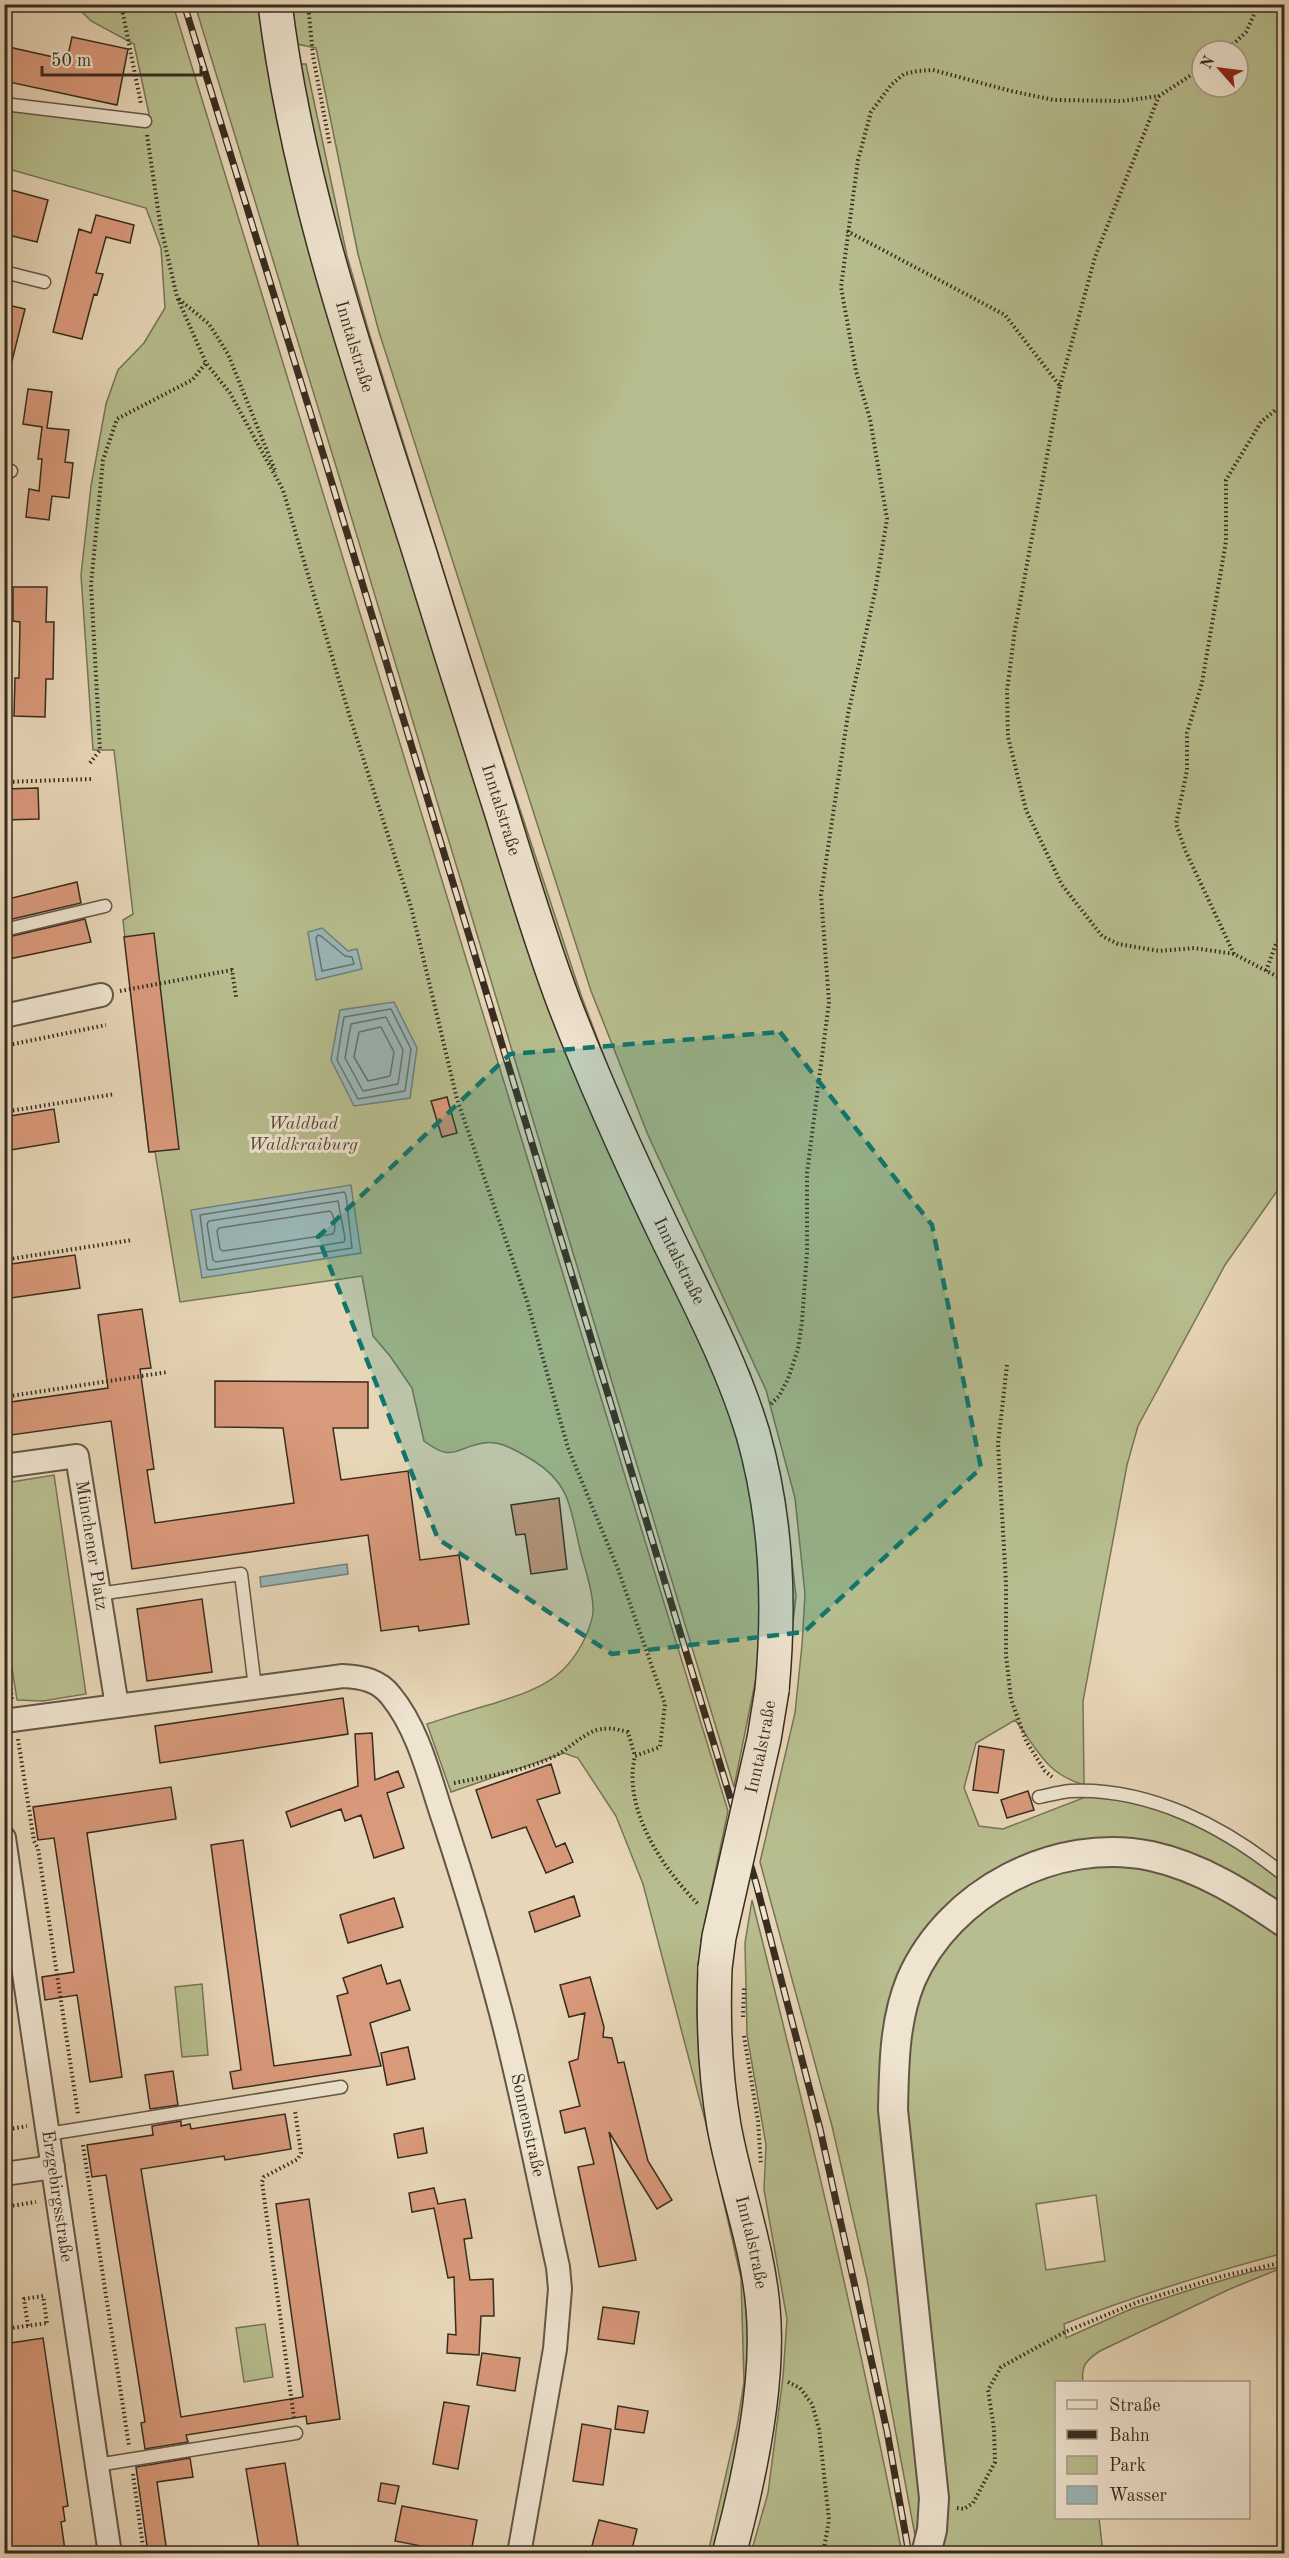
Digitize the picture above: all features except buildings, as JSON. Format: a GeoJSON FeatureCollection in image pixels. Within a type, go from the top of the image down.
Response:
{"type":"FeatureCollection","features":[{"type":"Feature","properties":{"kind":"main road","name":"Inntalstraße"},"geometry":{"type":"LineString","coordinates":[[275,4],[286,80],[300,142],[351,338],[533,911],[596,1085],[709,1323],[754,1437],[769,1508],[776,1561],[776,1644],[772,1690],[764,1739],[721,1926],[715,1968],[713,2011],[717,2080],[724,2128],[760,2276],[764,2339],[760,2403],[729,2553]]}},
{"type":"Feature","properties":{"kind":"street"},"geometry":{"type":"LineString","coordinates":[[4,1016],[101,995]]}},
{"type":"Feature","properties":{"kind":"street","name":"Münchener Platz"},"geometry":{"type":"LineString","coordinates":[[4,1466],[77,1456],[117,1706]]}},
{"type":"Feature","properties":{"kind":"street","name":"Sonnenstraße"},"geometry":{"type":"LineString","coordinates":[[255,1687],[343,1676],[357,1676],[383,1687],[401,1710],[412,1730],[482,1944],[502,2016],[558,2266],[560,2289],[555,2349],[519,2553]]}},
{"type":"Feature","properties":{"kind":"street"},"geometry":{"type":"LineString","coordinates":[[10,1720],[255,1687]]}},
{"type":"Feature","properties":{"kind":"street","name":"Erzgebirgsstraße"},"geometry":{"type":"LineString","coordinates":[[5,1846],[110,2553]]}},
{"type":"Feature","properties":{"kind":"street"},"geometry":{"type":"LineString","coordinates":[[926,2553],[932,2530],[934,2498],[893,2110],[894,2066],[902,2006],[911,1980],[925,1955],[959,1916],[1008,1878],[1045,1863],[1096,1854],[1134,1853],[1197,1871],[1241,1893],[1284,1922]]}},
{"type":"Feature","properties":{"kind":"street"},"geometry":{"type":"LineString","coordinates":[[4,2174],[53,2167]]}},
{"type":"Feature","properties":{"kind":"lane"},"geometry":{"type":"LineString","coordinates":[[4,104],[145,121]]}},
{"type":"Feature","properties":{"kind":"lane"},"geometry":{"type":"LineString","coordinates":[[4,272],[44,282]]}},
{"type":"Feature","properties":{"kind":"lane"},"geometry":{"type":"LineString","coordinates":[[4,930],[105,906]]}},
{"type":"Feature","properties":{"kind":"lane"},"geometry":{"type":"LineString","coordinates":[[98,1594],[241,1574],[255,1687]]}},
{"type":"Feature","properties":{"kind":"lane"},"geometry":{"type":"LineString","coordinates":[[1039,1797],[1069,1791],[1097,1792],[1179,1810],[1222,1832],[1284,1875]]}},
{"type":"Feature","properties":{"kind":"lane"},"geometry":{"type":"LineString","coordinates":[[48,2134],[341,2087]]}},
{"type":"Feature","properties":{"kind":"lane"},"geometry":{"type":"LineString","coordinates":[[97,2465],[297,2433]]}},
{"type":"Feature","properties":{"kind":"path"},"geometry":{"type":"LineString","coordinates":[[121,4],[145,121],[160,223],[177,297],[206,363],[230,393],[283,490]]}},
{"type":"Feature","properties":{"kind":"path"},"geometry":{"type":"LineString","coordinates":[[308,4],[313,56],[330,149]]}},
{"type":"Feature","properties":{"kind":"path"},"geometry":{"type":"LineString","coordinates":[[1239,39],[1246,32],[1259,4]]}},
{"type":"Feature","properties":{"kind":"path"},"geometry":{"type":"LineString","coordinates":[[763,1399],[767,1408],[779,1396],[788,1379],[798,1349],[802,1321],[807,1252],[807,1173],[829,1002],[821,895],[848,714],[875,592],[887,519],[870,419],[856,371],[841,287],[846,231],[858,160],[871,112],[891,85],[904,74],[933,70],[1011,92],[1054,100],[1122,101],[1160,96],[1190,76]]}},
{"type":"Feature","properties":{"kind":"path"},"geometry":{"type":"LineString","coordinates":[[1160,96],[1095,257],[1060,386],[1015,629],[1007,691],[1008,737],[1026,810],[1062,885],[1102,936],[1118,944],[1159,951],[1194,948],[1234,954],[1284,980]]}},
{"type":"Feature","properties":{"kind":"path"},"geometry":{"type":"LineString","coordinates":[[846,231],[1005,315],[1060,386]]}},
{"type":"Feature","properties":{"kind":"path"},"geometry":{"type":"LineString","coordinates":[[177,297],[209,324],[228,354],[283,490],[349,714],[411,907],[457,1099],[527,1301],[567,1448],[618,1569],[665,1704],[660,1747],[635,1756]]}},
{"type":"Feature","properties":{"kind":"path"},"geometry":{"type":"LineString","coordinates":[[90,763],[100,750],[91,585],[103,459],[117,418],[192,380],[206,363]]}},
{"type":"Feature","properties":{"kind":"path"},"geometry":{"type":"LineString","coordinates":[[1234,954],[1186,852],[1176,824],[1188,770],[1187,733],[1202,683],[1226,541],[1226,480],[1261,422],[1284,403]]}},
{"type":"Feature","properties":{"kind":"path"},"geometry":{"type":"LineString","coordinates":[[4,782],[92,779]]}},
{"type":"Feature","properties":{"kind":"path"},"geometry":{"type":"LineString","coordinates":[[1266,971],[1275,944],[1284,933]]}},
{"type":"Feature","properties":{"kind":"path"},"geometry":{"type":"LineString","coordinates":[[101,995],[232,970],[236,997]]}},
{"type":"Feature","properties":{"kind":"path"},"geometry":{"type":"LineString","coordinates":[[4,1046],[106,1024]]}},
{"type":"Feature","properties":{"kind":"path"},"geometry":{"type":"LineString","coordinates":[[4,1112],[115,1094]]}},
{"type":"Feature","properties":{"kind":"path"},"geometry":{"type":"LineString","coordinates":[[4,1260],[132,1240]]}},
{"type":"Feature","properties":{"kind":"path"},"geometry":{"type":"LineString","coordinates":[[1007,1365],[998,1444],[1006,1583],[1006,1655],[1011,1699],[1026,1741],[1038,1761],[1045,1771],[1069,1791]]}},
{"type":"Feature","properties":{"kind":"path"},"geometry":{"type":"LineString","coordinates":[[4,1397],[168,1372]]}},
{"type":"Feature","properties":{"kind":"path"},"geometry":{"type":"LineString","coordinates":[[4,1644],[10,1720],[34,1841],[38,1848],[144,2553]]}},
{"type":"Feature","properties":{"kind":"path"},"geometry":{"type":"LineString","coordinates":[[432,1787],[502,1775],[535,1766],[566,1751],[593,1731],[611,1727],[628,1732],[635,1756],[632,1770],[640,1815],[681,1887],[703,1908]]}},
{"type":"Feature","properties":{"kind":"path"},"geometry":{"type":"LineString","coordinates":[[743,1984],[743,2022]]}},
{"type":"Feature","properties":{"kind":"path"},"geometry":{"type":"LineString","coordinates":[[743,2032],[758,2121],[761,2175]]}},
{"type":"Feature","properties":{"kind":"path"},"geometry":{"type":"LineString","coordinates":[[293,2095],[301,2153],[298,2159],[264,2176],[262,2182],[297,2433]]}},
{"type":"Feature","properties":{"kind":"path"},"geometry":{"type":"LineString","coordinates":[[4,2207],[58,2199]]}},
{"type":"Feature","properties":{"kind":"path"},"geometry":{"type":"LineString","coordinates":[[934,2498],[953,2508],[964,2509],[973,2503],[995,2462],[994,2429],[988,2390],[1001,2367],[1065,2332],[1138,2302],[1223,2276],[1284,2262]]}},
{"type":"Feature","properties":{"kind":"path"},"geometry":{"type":"LineString","coordinates":[[28,2326],[24,2299],[43,2296],[48,2323]]}},
{"type":"Feature","properties":{"kind":"path"},"geometry":{"type":"LineString","coordinates":[[4,2330],[75,2318]]}},
{"type":"Feature","properties":{"kind":"path"},"geometry":{"type":"LineString","coordinates":[[779,2377],[800,2388],[812,2403],[819,2429],[829,2520],[823,2553]]}},
{"type":"Feature","properties":{"kind":"highlighted area"},"geometry":{"type":"Polygon","coordinates":[[[780,1032],[932,1225],[981,1468],[804,1632],[612,1654],[438,1539],[318,1237],[510,1054],[780,1032]]]}},
{"type":"Feature","properties":{"kind":"green space","name":"Waldbad Waldkraiburg"},"geometry":{"type":"Polygon","coordinates":[[[75,5],[173,5],[728,1811],[701,1940],[697,2012],[699,2052],[710,2118],[749,2278],[752,2376],[718,2553],[708,2553],[737,2426],[744,2382],[741,2278],[705,2120],[643,1884],[616,1816],[578,1758],[564,1753],[451,1792],[427,1724],[535,1689],[558,1675],[577,1653],[591,1623],[593,1601],[567,1497],[555,1478],[546,1470],[510,1448],[496,1443],[483,1443],[448,1453],[424,1441],[412,1388],[373,1336],[362,1276],[180,1302],[155,1152],[149,1152],[123,920],[133,914],[114,750],[93,750],[81,575],[91,486],[106,404],[118,370],[144,343],[165,308],[161,248],[146,208],[5,168],[4,109],[139,127],[149,114],[134,44],[91,21],[75,5]]]}},
{"type":"Feature","properties":{"kind":"green space"},"geometry":{"type":"Polygon","coordinates":[[[195,5],[262,5],[341,342],[740,1443],[763,1562],[760,1643],[756,1678],[734,1787],[335,463],[195,5]]]}},
{"type":"Feature","properties":{"kind":"green space"},"geometry":{"type":"Polygon","coordinates":[[[287,5],[1284,5],[1284,1181],[1225,1265],[1138,1426],[1127,1465],[1083,1701],[1084,1785],[1060,1774],[1051,1767],[1015,1720],[976,1743],[964,1788],[979,1826],[1003,1829],[1088,1796],[1163,1810],[1200,1826],[1255,1859],[1284,1882],[1284,1911],[1238,1881],[1060,1849],[902,1975],[922,2486],[917,2546],[867,2279],[832,2126],[760,1862],[795,1713],[802,1645],[805,1594],[795,1498],[766,1390],[648,1135],[591,991],[379,332],[358,254],[316,48],[292,43],[287,5]]]}},
{"type":"Feature","properties":{"kind":"green space"},"geometry":{"type":"Polygon","coordinates":[[[296,64],[306,64],[347,256],[370,336],[475,672],[581,995],[613,1080],[639,1140],[750,1373],[740,1367],[635,1141],[575,996],[342,258],[296,64]]]}},
{"type":"Feature","properties":{"kind":"green space"},"geometry":{"type":"Polygon","coordinates":[[[769,1435],[785,1501],[796,1596],[783,1712],[769,1435]]]}},
{"type":"Feature","properties":{"kind":"green space"},"geometry":{"type":"Polygon","coordinates":[[[54,1475],[86,1694],[43,1701],[17,1700],[4,1617],[5,1483],[54,1475]]]}},
{"type":"Feature","properties":{"kind":"green space"},"geometry":{"type":"Polygon","coordinates":[[[1108,1865],[1147,1868],[1194,1883],[1284,1936],[1284,2253],[1173,2285],[1091,2313],[1064,2324],[1066,2338],[1131,2309],[1254,2271],[1284,2267],[1230,2289],[1100,2351],[1086,2364],[1083,2381],[1055,2381],[1055,2519],[1099,2519],[1103,2553],[939,2554],[905,2112],[910,2030],[916,2003],[924,1983],[950,1944],[967,1925],[1006,1894],[1025,1883],[1045,1874],[1108,1865]],[[1096,2195],[1036,2204],[1046,2270],[1105,2261],[1096,2195]]]}},
{"type":"Feature","properties":{"kind":"green space"},"geometry":{"type":"Polygon","coordinates":[[[752,1900],[832,2226],[902,2553],[751,2553],[768,2493],[783,2377],[787,2319],[764,2190],[766,2145],[747,2035],[745,1943],[752,1900]]]}},
{"type":"Feature","properties":{"kind":"green space"},"geometry":{"type":"Polygon","coordinates":[[[202,1984],[208,2055],[182,2057],[175,1987],[202,1984]]]}},
{"type":"Feature","properties":{"kind":"green space"},"geometry":{"type":"Polygon","coordinates":[[[265,2324],[273,2377],[244,2382],[236,2328],[265,2324]]]}},
{"type":"Feature","properties":{"kind":"water"},"geometry":{"type":"Polygon","coordinates":[[[322,928],[348,951],[357,949],[362,969],[316,980],[308,932],[322,928]]]}},
{"type":"Feature","properties":{"kind":"water"},"geometry":{"type":"Polygon","coordinates":[[[394,1002],[417,1048],[410,1098],[354,1106],[331,1060],[340,1010],[394,1002]]]}},
{"type":"Feature","properties":{"kind":"water"},"geometry":{"type":"Polygon","coordinates":[[[351,1185],[361,1253],[202,1278],[191,1210],[351,1185]]]}},
{"type":"Feature","properties":{"kind":"water"},"geometry":{"type":"Polygon","coordinates":[[[347,1564],[348,1574],[261,1587],[260,1577],[347,1564]]]}},
{"type":"Feature","properties":{"kind":"railway"},"geometry":{"type":"LineString","coordinates":[[184,4],[324,457],[756,1883],[820,2129],[887,2431],[909,2554]]}}]}
